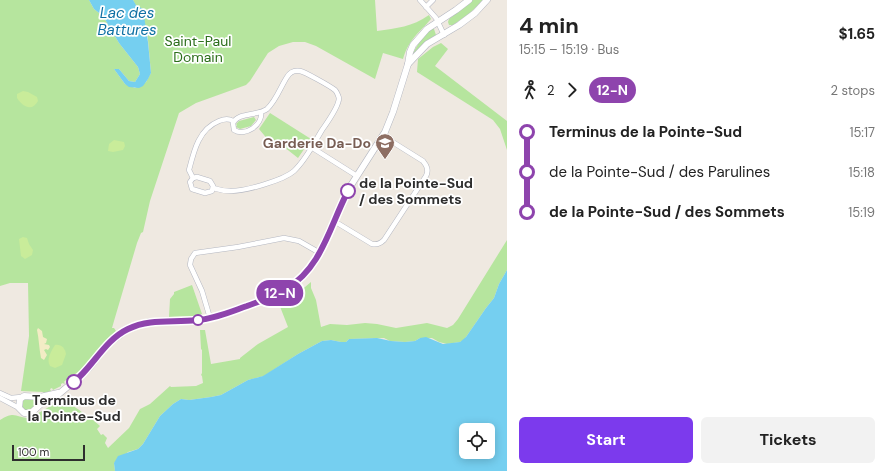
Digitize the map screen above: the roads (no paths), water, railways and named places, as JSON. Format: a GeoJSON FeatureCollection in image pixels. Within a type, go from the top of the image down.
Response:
{"type":"FeatureCollection","features":[{"type":"Feature","properties":{"kind":"street"},"geometry":{"type":"LineString","coordinates":[[420,0],[438,21],[444,35]]}},
{"type":"Feature","properties":{"kind":"street"},"geometry":{"type":"LineString","coordinates":[[426,7],[433,0]]}},
{"type":"Feature","properties":{"kind":"street"},"geometry":{"type":"LineString","coordinates":[[0,398],[19,408],[24,413],[31,413],[42,403],[54,398],[58,393],[82,375],[108,344],[128,329],[148,322],[192,321],[210,318],[256,303],[286,290],[306,273],[320,253],[346,195],[383,136],[393,112],[408,64],[410,52],[417,39],[423,32],[468,0]]}},
{"type":"Feature","properties":{"kind":"street"},"geometry":{"type":"LineString","coordinates":[[408,64],[427,44],[470,18],[487,0]]}},
{"type":"Feature","properties":{"kind":"street"},"geometry":{"type":"LineString","coordinates":[[193,178],[189,169],[201,134],[208,126],[219,121],[227,119],[233,121],[238,118],[261,112],[270,105],[287,76],[293,71],[298,70],[303,72],[334,90],[339,96],[337,104],[298,168],[283,178],[237,190],[227,191],[213,188]]}},
{"type":"Feature","properties":{"kind":"street"},"geometry":{"type":"LineString","coordinates":[[233,121],[233,128],[236,132],[251,129],[256,126],[262,117],[261,112]]}},
{"type":"Feature","properties":{"kind":"street"},"geometry":{"type":"LineString","coordinates":[[334,220],[372,244],[378,244],[384,240],[426,176],[428,172],[427,167],[423,161],[383,136]]}},
{"type":"Feature","properties":{"kind":"street"},"geometry":{"type":"LineString","coordinates":[[311,147],[357,176]]}},
{"type":"Feature","properties":{"kind":"street"},"geometry":{"type":"LineString","coordinates":[[193,178],[198,177],[208,180],[212,183],[213,188]]}},
{"type":"Feature","properties":{"kind":"street"},"geometry":{"type":"LineString","coordinates":[[193,178],[190,184],[191,188],[194,190],[206,193],[213,188]]}},
{"type":"Feature","properties":{"kind":"street"},"geometry":{"type":"LineString","coordinates":[[210,318],[202,291],[190,265],[191,259],[195,253],[238,247],[284,238],[299,241],[320,253]]}},
{"type":"Feature","properties":{"kind":"street"},"geometry":{"type":"LineString","coordinates":[[0,393],[11,398],[21,398],[26,395],[40,397],[58,393]]}},
{"type":"Feature","properties":{"kind":"street"},"geometry":{"type":"LineString","coordinates":[[19,408],[18,403],[21,398]]}},
{"type":"Feature","properties":{"kind":"water","name":"Lac des Battures"},"geometry":{"type":"Polygon","coordinates":[[[89,0],[133,0],[136,5],[143,9],[151,73],[143,86],[139,88],[129,87],[114,69],[119,69],[129,81],[135,82],[140,74],[138,67],[119,43],[103,16],[94,9],[89,0]]]}},
{"type":"Feature","properties":{"kind":"water"},"geometry":{"type":"Polygon","coordinates":[[[507,270],[507,471],[115,471],[114,463],[118,456],[138,449],[143,444],[160,416],[181,399],[189,400],[221,395],[248,380],[263,376],[322,341],[331,340],[346,342],[349,339],[377,338],[405,342],[415,341],[426,337],[443,344],[460,342],[466,337],[494,298],[499,284],[507,270]]]}},
{"type":"Feature","properties":{"kind":"place","name":"Garderie Da-Do"},"geometry":{"type":"Point","coordinates":[385,160]}},
{"type":"Feature","properties":{"kind":"place","name":"de la Pointe-Sud / des Sommets"},"geometry":{"type":"Point","coordinates":[348,191]}},
{"type":"Feature","properties":{"kind":"place","name":"Terminus de la Pointe-Sud"},"geometry":{"type":"Point","coordinates":[74,382]}},
{"type":"Feature","properties":{"kind":"park label","name":"Saint-Paul Domain"},"geometry":{"type":"Point","coordinates":[198,50]}}]}
